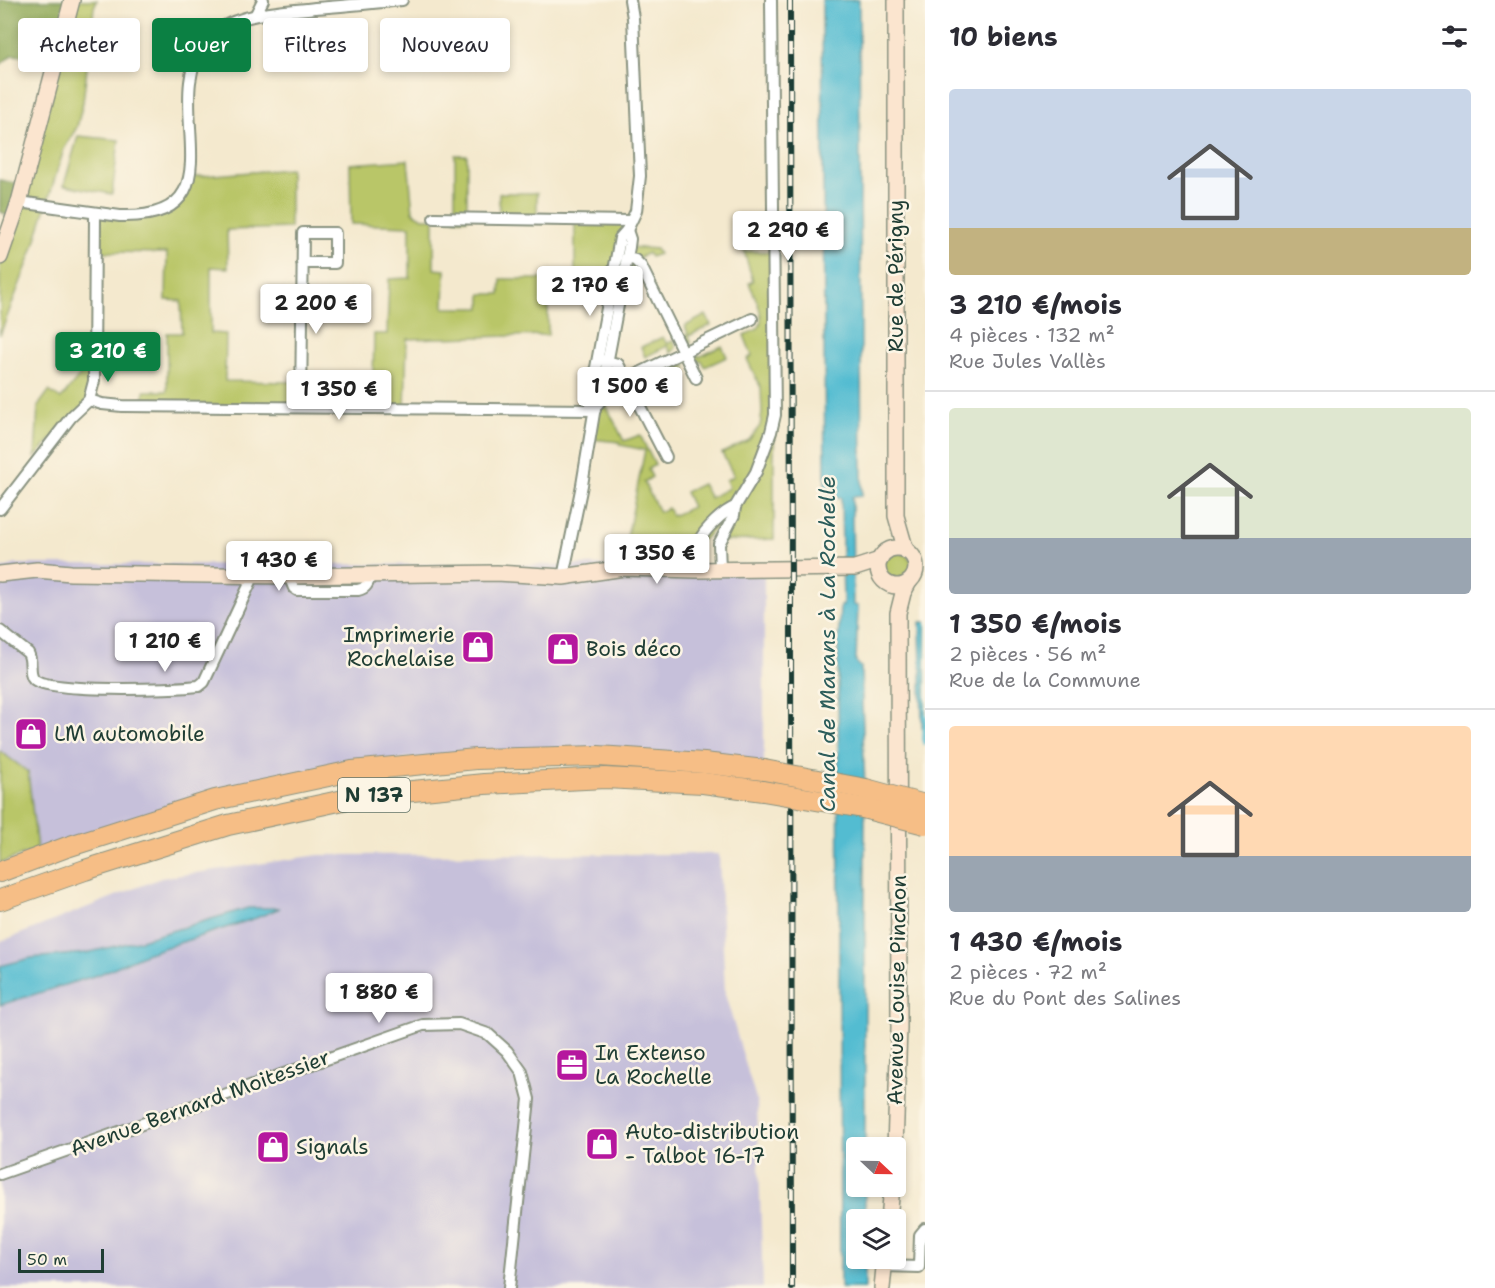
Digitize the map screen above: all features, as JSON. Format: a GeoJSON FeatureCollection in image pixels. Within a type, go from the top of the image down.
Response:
{"type":"FeatureCollection","features":[{"type":"Feature","properties":{"kind":"highway","name":"N 137"},"geometry":{"type":"LineString","coordinates":[[0,872],[67,847],[215,800],[352,771],[476,759],[598,756],[764,770],[866,789],[925,805]]}},
{"type":"Feature","properties":{"kind":"highway","name":"N 137"},"geometry":{"type":"LineString","coordinates":[[0,900],[85,870],[228,825],[362,796],[484,784],[604,778],[703,783],[863,808],[925,824]]}},
{"type":"Feature","properties":{"kind":"street"},"geometry":{"type":"LineString","coordinates":[[0,257],[19,202],[72,0]]}},
{"type":"Feature","properties":{"kind":"street"},"geometry":{"type":"LineString","coordinates":[[256,14],[263,0]]}},
{"type":"Feature","properties":{"kind":"street"},"geometry":{"type":"LineString","coordinates":[[19,202],[95,214],[136,217],[167,210],[178,202],[190,177],[190,76],[199,51],[217,30],[256,14],[402,0]]}},
{"type":"Feature","properties":{"kind":"street"},"geometry":{"type":"LineString","coordinates":[[563,577],[595,408],[600,402],[602,360],[620,238],[636,211],[640,176],[633,18],[630,0]]}},
{"type":"Feature","properties":{"kind":"street"},"geometry":{"type":"LineString","coordinates":[[720,569],[719,544],[734,515],[735,507],[756,472],[775,415],[771,0]]}},
{"type":"Feature","properties":{"kind":"street","name":"Rue de Périgny"},"geometry":{"type":"LineString","coordinates":[[896,0],[897,516],[915,558]]}},
{"type":"Feature","properties":{"kind":"street"},"geometry":{"type":"LineString","coordinates":[[0,509],[71,417],[89,400],[94,385],[95,214]]}},
{"type":"Feature","properties":{"kind":"street"},"geometry":{"type":"LineString","coordinates":[[434,218],[629,225]]}},
{"type":"Feature","properties":{"kind":"street"},"geometry":{"type":"LineString","coordinates":[[602,360],[630,239],[629,225]]}},
{"type":"Feature","properties":{"kind":"street"},"geometry":{"type":"LineString","coordinates":[[626,258],[635,260],[641,266],[696,378]]}},
{"type":"Feature","properties":{"kind":"street"},"geometry":{"type":"LineString","coordinates":[[301,406],[302,263]]}},
{"type":"Feature","properties":{"kind":"street"},"geometry":{"type":"LineString","coordinates":[[627,379],[752,319]]}},
{"type":"Feature","properties":{"kind":"street"},"geometry":{"type":"LineString","coordinates":[[602,360],[618,363],[666,457]]}},
{"type":"Feature","properties":{"kind":"street"},"geometry":{"type":"LineString","coordinates":[[89,400],[122,406],[595,408]]}},
{"type":"Feature","properties":{"kind":"street"},"geometry":{"type":"LineString","coordinates":[[696,570],[697,550],[701,537],[726,510],[735,507]]}},
{"type":"Feature","properties":{"kind":"street"},"geometry":{"type":"LineString","coordinates":[[894,549],[915,558],[916,566],[916,578],[903,593],[898,613],[886,581],[879,572],[883,554],[894,549]]}},
{"type":"Feature","properties":{"kind":"street"},"geometry":{"type":"LineString","coordinates":[[0,574],[37,570],[71,573],[289,576],[497,573],[563,577],[624,568],[696,570],[855,568],[880,560]]}},
{"type":"Feature","properties":{"kind":"street"},"geometry":{"type":"LineString","coordinates":[[855,568],[886,581],[903,585],[916,578]]}},
{"type":"Feature","properties":{"kind":"street"},"geometry":{"type":"LineString","coordinates":[[0,586],[16,573]]}},
{"type":"Feature","properties":{"kind":"street"},"geometry":{"type":"LineString","coordinates":[[0,632],[28,653],[31,657],[34,680],[45,685],[67,688],[199,687],[204,682],[254,575]]}},
{"type":"Feature","properties":{"kind":"street","name":"Avenue Louise Pinchon"},"geometry":{"type":"LineString","coordinates":[[895,1137],[899,1028],[898,613]]}},
{"type":"Feature","properties":{"kind":"street","name":"Avenue Bernard Moitessier"},"geometry":{"type":"LineString","coordinates":[[0,1174],[423,1024],[459,1024],[488,1034],[507,1051],[522,1072],[529,1099],[509,1288]]}},
{"type":"Feature","properties":{"kind":"street"},"geometry":{"type":"LineString","coordinates":[[906,1265],[919,1267],[920,1235],[925,1229]]}},
{"type":"Feature","properties":{"kind":"street"},"geometry":{"type":"LineString","coordinates":[[882,1288],[884,1269]]}},
{"type":"Feature","properties":{"kind":"shaded area"},"geometry":{"type":"Polygon","coordinates":[[[16,564],[764,565],[764,765],[406,758],[37,850],[28,772],[0,751],[0,569],[16,564]]]}},
{"type":"Feature","properties":{"kind":"shaded area"},"geometry":{"type":"Polygon","coordinates":[[[719,854],[725,994],[757,1103],[763,1288],[0,1288],[0,942],[161,878],[319,855],[719,854]]]}},
{"type":"Feature","properties":{"kind":"green space"},"geometry":{"type":"Polygon","coordinates":[[[0,0],[72,0],[67,18],[18,18],[18,56],[12,55],[0,65],[0,0]]]}},
{"type":"Feature","properties":{"kind":"green space"},"geometry":{"type":"Polygon","coordinates":[[[72,0],[97,0],[93,18],[67,18],[72,0]]]}},
{"type":"Feature","properties":{"kind":"green space"},"geometry":{"type":"Polygon","coordinates":[[[52,72],[86,72],[77,127],[64,149],[32,252],[0,335],[0,257],[52,72]]]}},
{"type":"Feature","properties":{"kind":"green space"},"geometry":{"type":"Polygon","coordinates":[[[78,136],[119,140],[112,194],[64,185],[78,136]]]}},
{"type":"Feature","properties":{"kind":"green space"},"geometry":{"type":"Polygon","coordinates":[[[455,155],[467,155],[467,219],[455,219],[455,155]]]}},
{"type":"Feature","properties":{"kind":"green space"},"geometry":{"type":"Polygon","coordinates":[[[408,160],[413,212],[423,218],[434,218],[434,269],[445,270],[444,308],[481,308],[481,294],[500,294],[501,279],[559,279],[559,305],[548,305],[548,335],[407,339],[405,407],[144,406],[144,391],[167,391],[167,333],[182,333],[181,301],[166,300],[167,253],[95,250],[95,214],[167,210],[190,177],[290,169],[290,228],[227,230],[228,268],[211,267],[211,333],[226,334],[225,381],[373,383],[374,334],[387,334],[389,279],[410,278],[410,226],[351,224],[350,164],[408,160]]]}},
{"type":"Feature","properties":{"kind":"green space"},"geometry":{"type":"Polygon","coordinates":[[[0,180],[24,185],[13,219],[0,211],[0,180]]]}},
{"type":"Feature","properties":{"kind":"green space"},"geometry":{"type":"Polygon","coordinates":[[[499,193],[537,193],[537,220],[499,219],[499,193]]]}},
{"type":"Feature","properties":{"kind":"green space"},"geometry":{"type":"Polygon","coordinates":[[[575,220],[631,221],[629,247],[656,249],[659,254],[650,257],[648,253],[635,260],[644,271],[634,276],[638,285],[619,295],[607,360],[613,368],[606,405],[624,441],[640,435],[655,465],[648,469],[652,477],[644,482],[659,512],[668,508],[672,516],[692,507],[685,492],[702,484],[710,498],[729,488],[726,480],[734,476],[722,453],[749,440],[760,426],[761,388],[747,359],[752,356],[744,335],[757,329],[761,319],[759,306],[749,283],[753,281],[744,251],[774,252],[774,539],[724,541],[735,508],[693,550],[672,557],[622,562],[645,450],[620,445],[620,442],[590,439],[609,293],[575,293],[575,220]]]}},
{"type":"Feature","properties":{"kind":"green space"},"geometry":{"type":"Polygon","coordinates":[[[706,315],[711,325],[689,336],[691,342],[689,344],[683,341],[681,337],[688,334],[685,326],[706,315]]]}},
{"type":"Feature","properties":{"kind":"green space"},"geometry":{"type":"Polygon","coordinates":[[[663,337],[667,344],[674,340],[676,348],[671,353],[667,346],[645,357],[641,347],[663,337]]]}},
{"type":"Feature","properties":{"kind":"green space"},"geometry":{"type":"Polygon","coordinates":[[[722,346],[727,357],[705,367],[702,361],[693,364],[690,358],[696,350],[699,357],[722,346]]]}},
{"type":"Feature","properties":{"kind":"green space"},"geometry":{"type":"Polygon","coordinates":[[[93,349],[89,400],[35,457],[38,406],[49,391],[61,399],[84,370],[72,361],[80,350],[93,349]]]}},
{"type":"Feature","properties":{"kind":"green space"},"geometry":{"type":"Polygon","coordinates":[[[674,360],[683,361],[687,367],[681,370],[684,377],[661,389],[656,378],[677,367],[674,360]]]}},
{"type":"Feature","properties":{"kind":"green space"},"geometry":{"type":"Polygon","coordinates":[[[898,553],[904,554],[912,562],[912,574],[904,582],[898,583],[892,582],[884,574],[883,568],[884,562],[892,554],[898,553]]]}},
{"type":"Feature","properties":{"kind":"green space"},"geometry":{"type":"Polygon","coordinates":[[[0,751],[28,772],[37,850],[0,863],[0,751]]]}},
{"type":"Feature","properties":{"kind":"water"},"geometry":{"type":"Polygon","coordinates":[[[822,0],[859,0],[862,496],[852,497],[853,605],[858,606],[856,662],[861,667],[865,791],[865,1137],[846,1137],[846,1197],[865,1197],[865,1209],[846,1209],[846,1269],[865,1269],[865,1288],[840,1288],[838,646],[840,606],[843,606],[841,498],[825,498],[822,0]]]}},
{"type":"Feature","properties":{"kind":"water"},"geometry":{"type":"Polygon","coordinates":[[[920,622],[925,622],[925,728],[922,728],[920,622]]]}},
{"type":"Feature","properties":{"kind":"water"},"geometry":{"type":"Polygon","coordinates":[[[248,908],[280,908],[145,954],[100,974],[0,1005],[0,966],[31,958],[86,953],[141,940],[248,908]]]}},
{"type":"Feature","properties":{"kind":"waterway"},"geometry":{"type":"LineString","coordinates":[[924,743],[925,716]]}},
{"type":"Feature","properties":{"kind":"railway"},"geometry":{"type":"LineString","coordinates":[[790,0],[792,1288]]}},
{"type":"Feature","properties":{"kind":"place","name":"Imprimerie Rochelaise"},"geometry":{"type":"Point","coordinates":[478,647]}},
{"type":"Feature","properties":{"kind":"place","name":"Bois déco"},"geometry":{"type":"Point","coordinates":[563,649]}},
{"type":"Feature","properties":{"kind":"place","name":"LM automobile"},"geometry":{"type":"Point","coordinates":[31,734]}},
{"type":"Feature","properties":{"kind":"place","name":"In Extenso La Rochelle"},"geometry":{"type":"Point","coordinates":[572,1065]}},
{"type":"Feature","properties":{"kind":"place","name":"Auto-distribution - Talbot 16-17"},"geometry":{"type":"Point","coordinates":[602,1144]}},
{"type":"Feature","properties":{"kind":"place","name":"Signals"},"geometry":{"type":"Point","coordinates":[273,1147]}},
{"type":"Feature","properties":{"kind":"water label","name":"Canal de Marans à La Rochelle"},"geometry":{"type":"Point","coordinates":[827,644]}}]}
